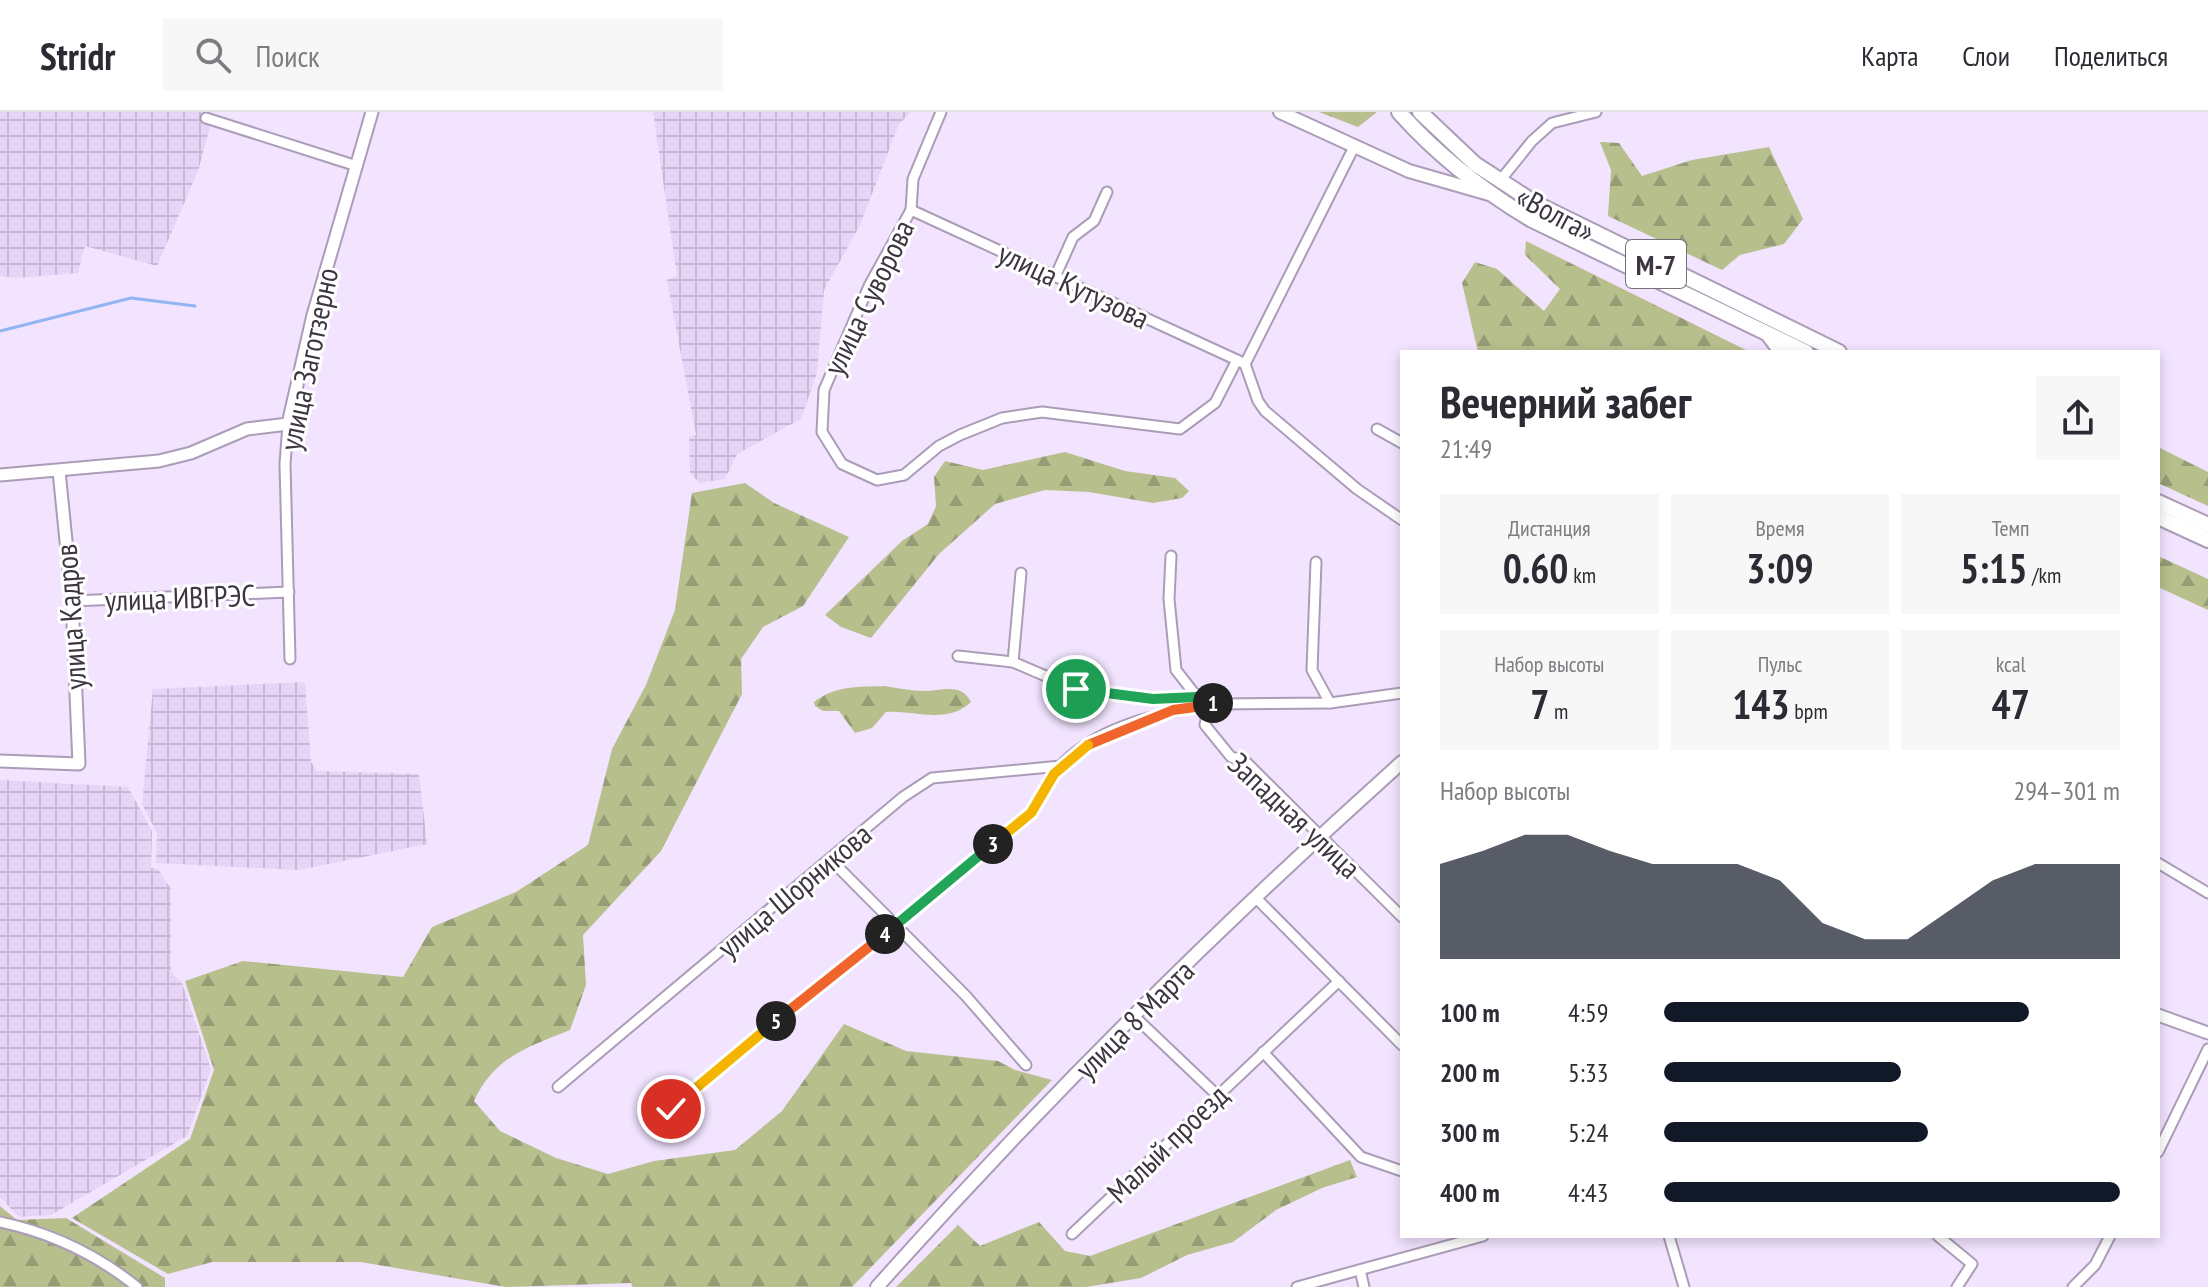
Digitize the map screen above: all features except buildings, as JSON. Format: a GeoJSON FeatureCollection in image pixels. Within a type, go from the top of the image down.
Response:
{"type":"FeatureCollection","features":[{"type":"Feature","properties":{"kind":"highway","name":"«Волга»"},"geometry":{"type":"LineString","coordinates":[[1399,112],[1456,169],[1489,194],[1593,251],[1802,350]]}},
{"type":"Feature","properties":{"kind":"highway","name":"«Волга»"},"geometry":{"type":"LineString","coordinates":[[1420,112],[1446,140],[1499,182],[1569,221],[1835,350]]}},
{"type":"Feature","properties":{"kind":"highway"},"geometry":{"type":"LineString","coordinates":[[2160,503],[2208,525]]}},
{"type":"Feature","properties":{"kind":"highway"},"geometry":{"type":"LineString","coordinates":[[2160,518],[2208,540]]}},
{"type":"Feature","properties":{"kind":"main road"},"geometry":{"type":"LineString","coordinates":[[1280,112],[1424,177],[1489,194]]}},
{"type":"Feature","properties":{"kind":"main road"},"geometry":{"type":"LineString","coordinates":[[1766,333],[1779,350]]}},
{"type":"Feature","properties":{"kind":"main road","name":"улица 8 Марта"},"geometry":{"type":"LineString","coordinates":[[877,1287],[959,1195],[1135,1017],[1256,898],[1400,764]]}},
{"type":"Feature","properties":{"kind":"street","name":"улица Заготзерно"},"geometry":{"type":"LineString","coordinates":[[290,659],[285,464],[288,424],[313,315],[372,112]]}},
{"type":"Feature","properties":{"kind":"street","name":"улица Суворова"},"geometry":{"type":"LineString","coordinates":[[941,112],[913,179],[911,210],[869,286],[824,390],[822,432],[842,464],[877,480],[904,475],[939,446],[1002,418],[1042,412],[1180,429],[1215,403],[1241,362]]}},
{"type":"Feature","properties":{"kind":"street"},"geometry":{"type":"LineString","coordinates":[[1552,123],[1554,112]]}},
{"type":"Feature","properties":{"kind":"street"},"geometry":{"type":"LineString","coordinates":[[1499,182],[1532,141],[1552,123],[1596,112]]}},
{"type":"Feature","properties":{"kind":"street"},"geometry":{"type":"LineString","coordinates":[[206,118],[357,166]]}},
{"type":"Feature","properties":{"kind":"street"},"geometry":{"type":"LineString","coordinates":[[1354,147],[1241,362],[1265,411],[1357,489],[1400,519]]}},
{"type":"Feature","properties":{"kind":"street"},"geometry":{"type":"LineString","coordinates":[[1055,277],[1073,237],[1094,221],[1107,192]]}},
{"type":"Feature","properties":{"kind":"street","name":"улица Кутузова"},"geometry":{"type":"LineString","coordinates":[[911,210],[1241,362]]}},
{"type":"Feature","properties":{"kind":"street"},"geometry":{"type":"LineString","coordinates":[[0,475],[159,461],[191,453],[247,429],[288,424]]}},
{"type":"Feature","properties":{"kind":"street"},"geometry":{"type":"LineString","coordinates":[[1377,429],[1400,442]]}},
{"type":"Feature","properties":{"kind":"street","name":"улица Кадров"},"geometry":{"type":"LineString","coordinates":[[0,761],[79,764],[72,601],[59,471]]}},
{"type":"Feature","properties":{"kind":"street"},"geometry":{"type":"LineString","coordinates":[[1171,556],[1169,599],[1176,670],[1197,697]]}},
{"type":"Feature","properties":{"kind":"street"},"geometry":{"type":"LineString","coordinates":[[1316,562],[1312,670],[1330,703]]}},
{"type":"Feature","properties":{"kind":"street"},"geometry":{"type":"LineString","coordinates":[[1013,662],[1021,573]]}},
{"type":"Feature","properties":{"kind":"street","name":"улица ИВГРЭС"},"geometry":{"type":"LineString","coordinates":[[72,601],[289,592]]}},
{"type":"Feature","properties":{"kind":"street"},"geometry":{"type":"LineString","coordinates":[[958,656],[1013,662],[1076,689],[1153,699],[1197,697],[1213,704]]}},
{"type":"Feature","properties":{"kind":"street"},"geometry":{"type":"LineString","coordinates":[[671,1109],[1031,813],[1061,766],[1092,742],[1173,710],[1213,704],[1330,703],[1400,693]]}},
{"type":"Feature","properties":{"kind":"street","name":"Западная улица"},"geometry":{"type":"LineString","coordinates":[[1213,704],[1205,725],[1231,757],[1244,760],[1320,839],[1400,915]]}},
{"type":"Feature","properties":{"kind":"street","name":"улица Шорникова"},"geometry":{"type":"LineString","coordinates":[[558,1087],[903,797],[932,778],[1061,766]]}},
{"type":"Feature","properties":{"kind":"street"},"geometry":{"type":"LineString","coordinates":[[830,859],[966,996],[1026,1065]]}},
{"type":"Feature","properties":{"kind":"street"},"geometry":{"type":"LineString","coordinates":[[2160,864],[2208,893]]}},
{"type":"Feature","properties":{"kind":"street"},"geometry":{"type":"LineString","coordinates":[[1256,898],[1400,1043]]}},
{"type":"Feature","properties":{"kind":"street","name":"Малый проезд"},"geometry":{"type":"LineString","coordinates":[[1072,1234],[1339,981]]}},
{"type":"Feature","properties":{"kind":"street"},"geometry":{"type":"LineString","coordinates":[[2160,1016],[2208,1033]]}},
{"type":"Feature","properties":{"kind":"street"},"geometry":{"type":"LineString","coordinates":[[1135,1017],[1217,1095]]}},
{"type":"Feature","properties":{"kind":"street"},"geometry":{"type":"LineString","coordinates":[[2163,1134],[2208,1049]]}},
{"type":"Feature","properties":{"kind":"street"},"geometry":{"type":"LineString","coordinates":[[1263,1052],[1361,1157],[1400,1171]]}},
{"type":"Feature","properties":{"kind":"street"},"geometry":{"type":"LineString","coordinates":[[0,1222],[53,1237],[105,1262],[137,1287]]}},
{"type":"Feature","properties":{"kind":"street"},"geometry":{"type":"LineString","coordinates":[[1297,1287],[1476,1238]]}},
{"type":"Feature","properties":{"kind":"street"},"geometry":{"type":"LineString","coordinates":[[1670,1238],[1684,1287]]}},
{"type":"Feature","properties":{"kind":"street"},"geometry":{"type":"LineString","coordinates":[[1940,1238],[1972,1264],[1957,1287]]}},
{"type":"Feature","properties":{"kind":"street"},"geometry":{"type":"LineString","coordinates":[[2073,1287],[2095,1265],[2109,1238]]}},
{"type":"Feature","properties":{"kind":"street"},"geometry":{"type":"LineString","coordinates":[[1360,1270],[1364,1287]]}},
{"type":"Feature","properties":{"kind":"shaded area"},"geometry":{"type":"Polygon","coordinates":[[[0,112],[207,112],[204,121],[211,124],[198,171],[157,266],[85,246],[78,273],[16,278],[0,276],[0,112]]]}},
{"type":"Feature","properties":{"kind":"shaded area"},"geometry":{"type":"Polygon","coordinates":[[[653,112],[911,112],[899,124],[860,225],[824,290],[817,373],[801,419],[737,454],[725,479],[699,483],[690,472],[689,437],[696,435],[667,280],[677,276],[653,112]]]}},
{"type":"Feature","properties":{"kind":"shaded area"},"geometry":{"type":"Polygon","coordinates":[[[305,682],[311,762],[317,771],[419,774],[427,844],[299,870],[156,863],[157,833],[142,804],[153,689],[305,682]]]}},
{"type":"Feature","properties":{"kind":"shaded area"},"geometry":{"type":"Polygon","coordinates":[[[0,780],[128,787],[152,831],[151,868],[158,869],[171,889],[171,972],[182,983],[211,1069],[187,1136],[51,1215],[19,1217],[0,1197],[0,780]]]}},
{"type":"Feature","properties":{"kind":"green space"},"geometry":{"type":"Polygon","coordinates":[[[1319,112],[1377,112],[1358,127],[1319,112]]]}},
{"type":"Feature","properties":{"kind":"green space"},"geometry":{"type":"Polygon","coordinates":[[[1600,142],[1619,143],[1642,176],[1692,160],[1769,147],[1803,219],[1784,244],[1740,255],[1722,270],[1608,216],[1611,170],[1600,142]]]}},
{"type":"Feature","properties":{"kind":"green space"},"geometry":{"type":"Polygon","coordinates":[[[1526,241],[1746,350],[1478,350],[1462,283],[1475,262],[1497,269],[1544,311],[1560,289],[1525,255],[1526,241]]]}},
{"type":"Feature","properties":{"kind":"green space"},"geometry":{"type":"Polygon","coordinates":[[[2160,448],[2208,472],[2208,506],[2160,484],[2160,448]]]}},
{"type":"Feature","properties":{"kind":"green space"},"geometry":{"type":"Polygon","coordinates":[[[1065,452],[1125,471],[1175,478],[1189,491],[1182,498],[1153,503],[1089,492],[1045,490],[995,504],[939,554],[871,638],[841,627],[825,615],[902,541],[928,524],[936,506],[934,477],[945,461],[983,470],[1065,452]]]}},
{"type":"Feature","properties":{"kind":"green space"},"geometry":{"type":"Polygon","coordinates":[[[745,483],[774,503],[849,537],[803,606],[763,627],[741,659],[742,694],[661,851],[583,935],[586,985],[570,1030],[514,1055],[492,1074],[474,1101],[500,1131],[556,1158],[608,1174],[654,1161],[735,1150],[782,1111],[844,1024],[906,1051],[998,1061],[1015,1070],[1052,1080],[852,1287],[633,1287],[631,1283],[506,1287],[361,1262],[212,1262],[168,1274],[72,1218],[190,1139],[214,1070],[185,981],[243,961],[403,977],[432,927],[516,892],[588,845],[612,749],[646,685],[675,610],[692,493],[745,483]]]}},
{"type":"Feature","properties":{"kind":"green space"},"geometry":{"type":"Polygon","coordinates":[[[2160,557],[2208,579],[2208,610],[2160,588],[2160,557]]]}},
{"type":"Feature","properties":{"kind":"green space"},"geometry":{"type":"Polygon","coordinates":[[[885,686],[919,691],[956,690],[971,702],[962,709],[941,715],[886,712],[872,728],[855,733],[839,711],[823,711],[815,706],[814,702],[831,692],[885,686]]]}},
{"type":"Feature","properties":{"kind":"green space"},"geometry":{"type":"Polygon","coordinates":[[[1350,1160],[1357,1177],[1322,1188],[1276,1210],[1233,1242],[1187,1255],[1141,1278],[1086,1287],[896,1287],[958,1225],[980,1246],[1039,1222],[1065,1251],[1090,1256],[1350,1160]]]}},
{"type":"Feature","properties":{"kind":"green space"},"geometry":{"type":"Polygon","coordinates":[[[0,1206],[17,1220],[66,1218],[165,1278],[165,1287],[0,1287],[0,1206]]]}},
{"type":"Feature","properties":{"kind":"waterway"},"geometry":{"type":"LineString","coordinates":[[0,331],[131,298],[195,306]]}},
{"type":"Feature","properties":{"kind":"route"},"geometry":{"type":"LineString","coordinates":[[671,1109],[1031,813],[1054,774],[1092,742],[1173,710],[1217,704],[1197,697],[1153,699],[1076,689]]}}]}
